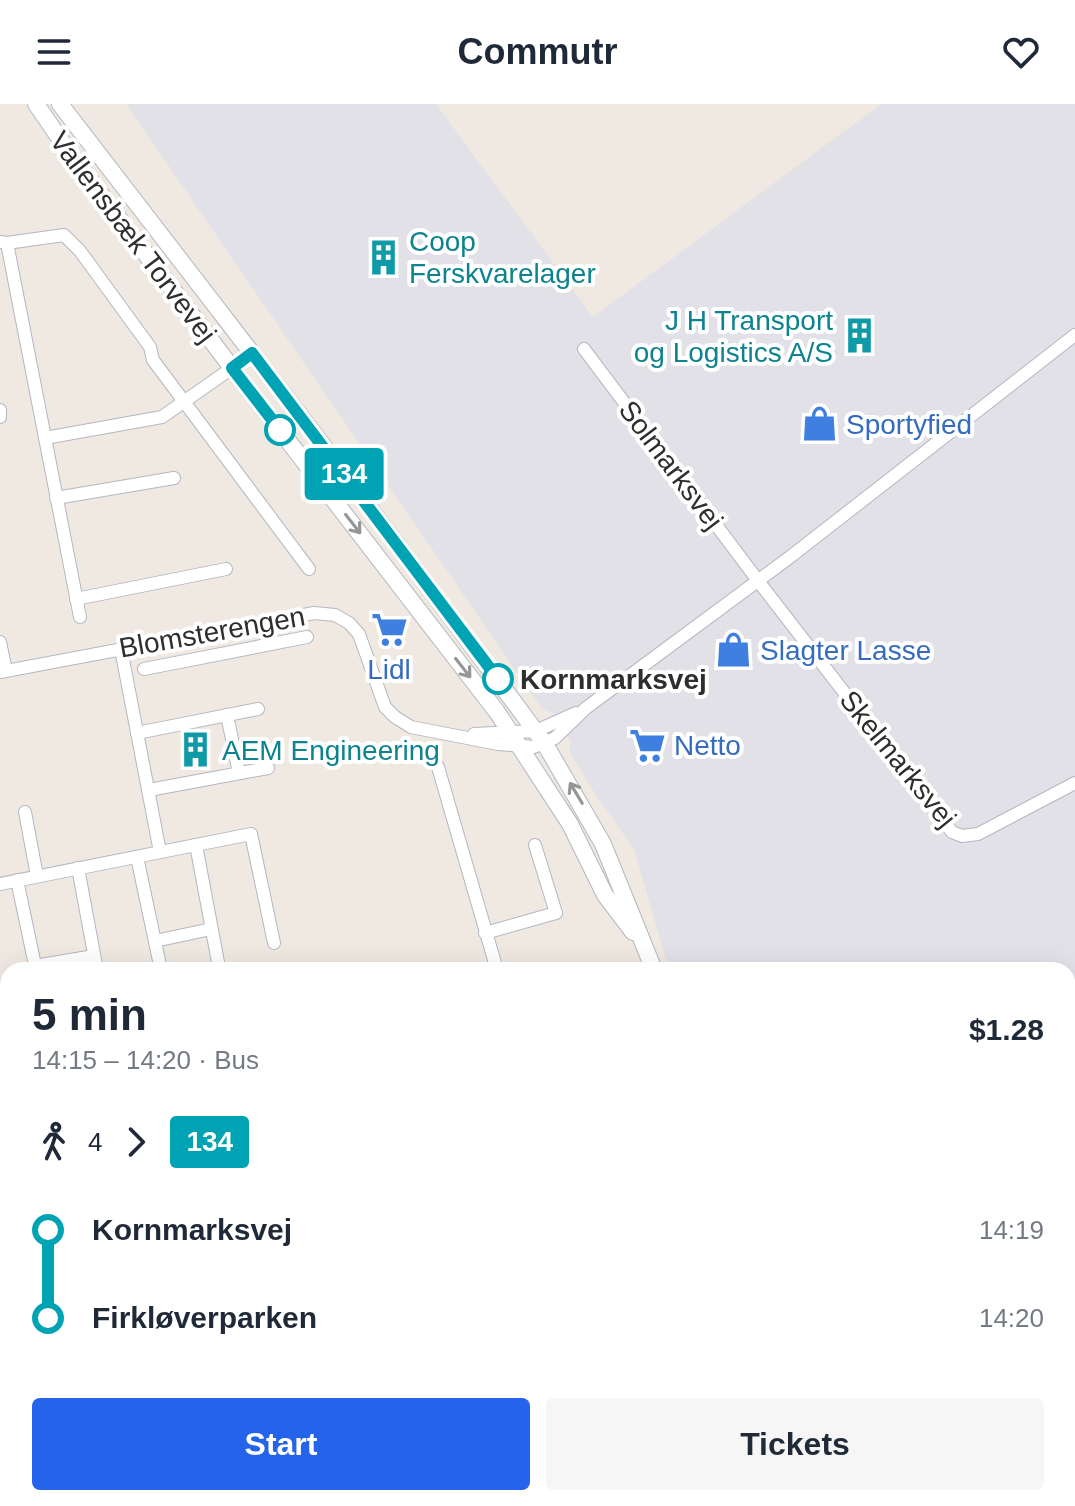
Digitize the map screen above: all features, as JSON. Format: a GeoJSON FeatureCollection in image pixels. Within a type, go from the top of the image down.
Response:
{"type":"FeatureCollection","features":[{"type":"Feature","properties":{"kind":"street","name":"Vallensbæk Torvevej"},"geometry":{"type":"LineString","coordinates":[[36,104],[232,368],[512,733],[570,824],[605,895],[641,942]]}},
{"type":"Feature","properties":{"kind":"street","name":"Vallensbæk Torvevej"},"geometry":{"type":"LineString","coordinates":[[60,104],[252,353],[541,738],[603,844],[623,887],[650,962]]}},
{"type":"Feature","properties":{"kind":"street"},"geometry":{"type":"LineString","coordinates":[[80,617],[5,242],[64,235],[80,251],[150,347],[153,360],[309,569]]}},
{"type":"Feature","properties":{"kind":"street"},"geometry":{"type":"LineString","coordinates":[[522,748],[541,738],[559,735],[586,708],[758,581],[1075,335]]}},
{"type":"Feature","properties":{"kind":"street","name":"Solmarksvej"},"geometry":{"type":"LineString","coordinates":[[584,349],[758,581]]}},
{"type":"Feature","properties":{"kind":"street","name":"Vallensbæk Torvevej"},"geometry":{"type":"LineString","coordinates":[[232,368],[252,353]]}},
{"type":"Feature","properties":{"kind":"street"},"geometry":{"type":"LineString","coordinates":[[45,438],[162,417],[232,368]]}},
{"type":"Feature","properties":{"kind":"street"},"geometry":{"type":"LineString","coordinates":[[0,410],[0,417]]}},
{"type":"Feature","properties":{"kind":"street"},"geometry":{"type":"LineString","coordinates":[[56,498],[174,478]]}},
{"type":"Feature","properties":{"kind":"street"},"geometry":{"type":"LineString","coordinates":[[76,599],[226,569]]}},
{"type":"Feature","properties":{"kind":"street","name":"Skelmarksvej"},"geometry":{"type":"LineString","coordinates":[[758,581],[952,832],[962,836],[978,834],[1075,783]]}},
{"type":"Feature","properties":{"kind":"street","name":"Blomsterengen"},"geometry":{"type":"LineString","coordinates":[[3,671],[314,613],[335,615],[349,623],[359,634],[385,707],[395,717],[411,727],[522,748]]}},
{"type":"Feature","properties":{"kind":"street"},"geometry":{"type":"LineString","coordinates":[[193,635],[198,659]]}},
{"type":"Feature","properties":{"kind":"street"},"geometry":{"type":"LineString","coordinates":[[144,669],[307,637]]}},
{"type":"Feature","properties":{"kind":"street"},"geometry":{"type":"LineString","coordinates":[[0,642],[3,671]]}},
{"type":"Feature","properties":{"kind":"street"},"geometry":{"type":"LineString","coordinates":[[121,649],[160,852]]}},
{"type":"Feature","properties":{"kind":"street"},"geometry":{"type":"LineString","coordinates":[[137,733],[258,709]]}},
{"type":"Feature","properties":{"kind":"street"},"geometry":{"type":"LineString","coordinates":[[227,715],[239,773]]}},
{"type":"Feature","properties":{"kind":"street","name":"Blomsterengen"},"geometry":{"type":"LineString","coordinates":[[456,734],[512,733],[541,738]]}},
{"type":"Feature","properties":{"kind":"street"},"geometry":{"type":"LineString","coordinates":[[438,767],[494,962]]}},
{"type":"Feature","properties":{"kind":"street"},"geometry":{"type":"LineString","coordinates":[[149,790],[268,768]]}},
{"type":"Feature","properties":{"kind":"street"},"geometry":{"type":"LineString","coordinates":[[25,812],[37,876]]}},
{"type":"Feature","properties":{"kind":"street"},"geometry":{"type":"LineString","coordinates":[[0,884],[251,834],[274,943]]}},
{"type":"Feature","properties":{"kind":"street"},"geometry":{"type":"LineString","coordinates":[[196,845],[218,962]]}},
{"type":"Feature","properties":{"kind":"street"},"geometry":{"type":"LineString","coordinates":[[485,933],[556,913],[535,845]]}},
{"type":"Feature","properties":{"kind":"street"},"geometry":{"type":"LineString","coordinates":[[137,857],[159,962]]}},
{"type":"Feature","properties":{"kind":"street"},"geometry":{"type":"LineString","coordinates":[[78,868],[95,962]]}},
{"type":"Feature","properties":{"kind":"street"},"geometry":{"type":"LineString","coordinates":[[17,880],[34,962]]}},
{"type":"Feature","properties":{"kind":"street"},"geometry":{"type":"LineString","coordinates":[[155,941],[211,929]]}},
{"type":"Feature","properties":{"kind":"street"},"geometry":{"type":"LineString","coordinates":[[64,962],[94,956]]}},
{"type":"Feature","properties":{"kind":"shaded area"},"geometry":{"type":"Polygon","coordinates":[[[126,104],[436,104],[593,317],[881,104],[1075,104],[1075,962],[667,962],[634,849],[570,752],[570,740],[551,712],[542,709],[126,104]]]}},
{"type":"Feature","properties":{"kind":"bus line","name":"134"},"geometry":{"type":"LineString","coordinates":[[280,430],[232,368],[252,353],[498,679]]}},
{"type":"Feature","properties":{"kind":"place","name":"Coop Ferskvarelager"},"geometry":{"type":"Point","coordinates":[383,257]}},
{"type":"Feature","properties":{"kind":"place","name":"J H Transport og Logistics A/S"},"geometry":{"type":"Point","coordinates":[859,336]}},
{"type":"Feature","properties":{"kind":"place","name":"Sportyfied"},"geometry":{"type":"Point","coordinates":[820,424]}},
{"type":"Feature","properties":{"kind":"place","name":"Lidl"},"geometry":{"type":"Point","coordinates":[389,629]}},
{"type":"Feature","properties":{"kind":"place","name":"Slagter Lasse"},"geometry":{"type":"Point","coordinates":[734,650]}},
{"type":"Feature","properties":{"kind":"place","name":"Kornmarksvej"},"geometry":{"type":"Point","coordinates":[498,679]}},
{"type":"Feature","properties":{"kind":"place","name":"Netto"},"geometry":{"type":"Point","coordinates":[648,745]}},
{"type":"Feature","properties":{"kind":"place","name":"AEM Engineering"},"geometry":{"type":"Point","coordinates":[196,750]}}]}
